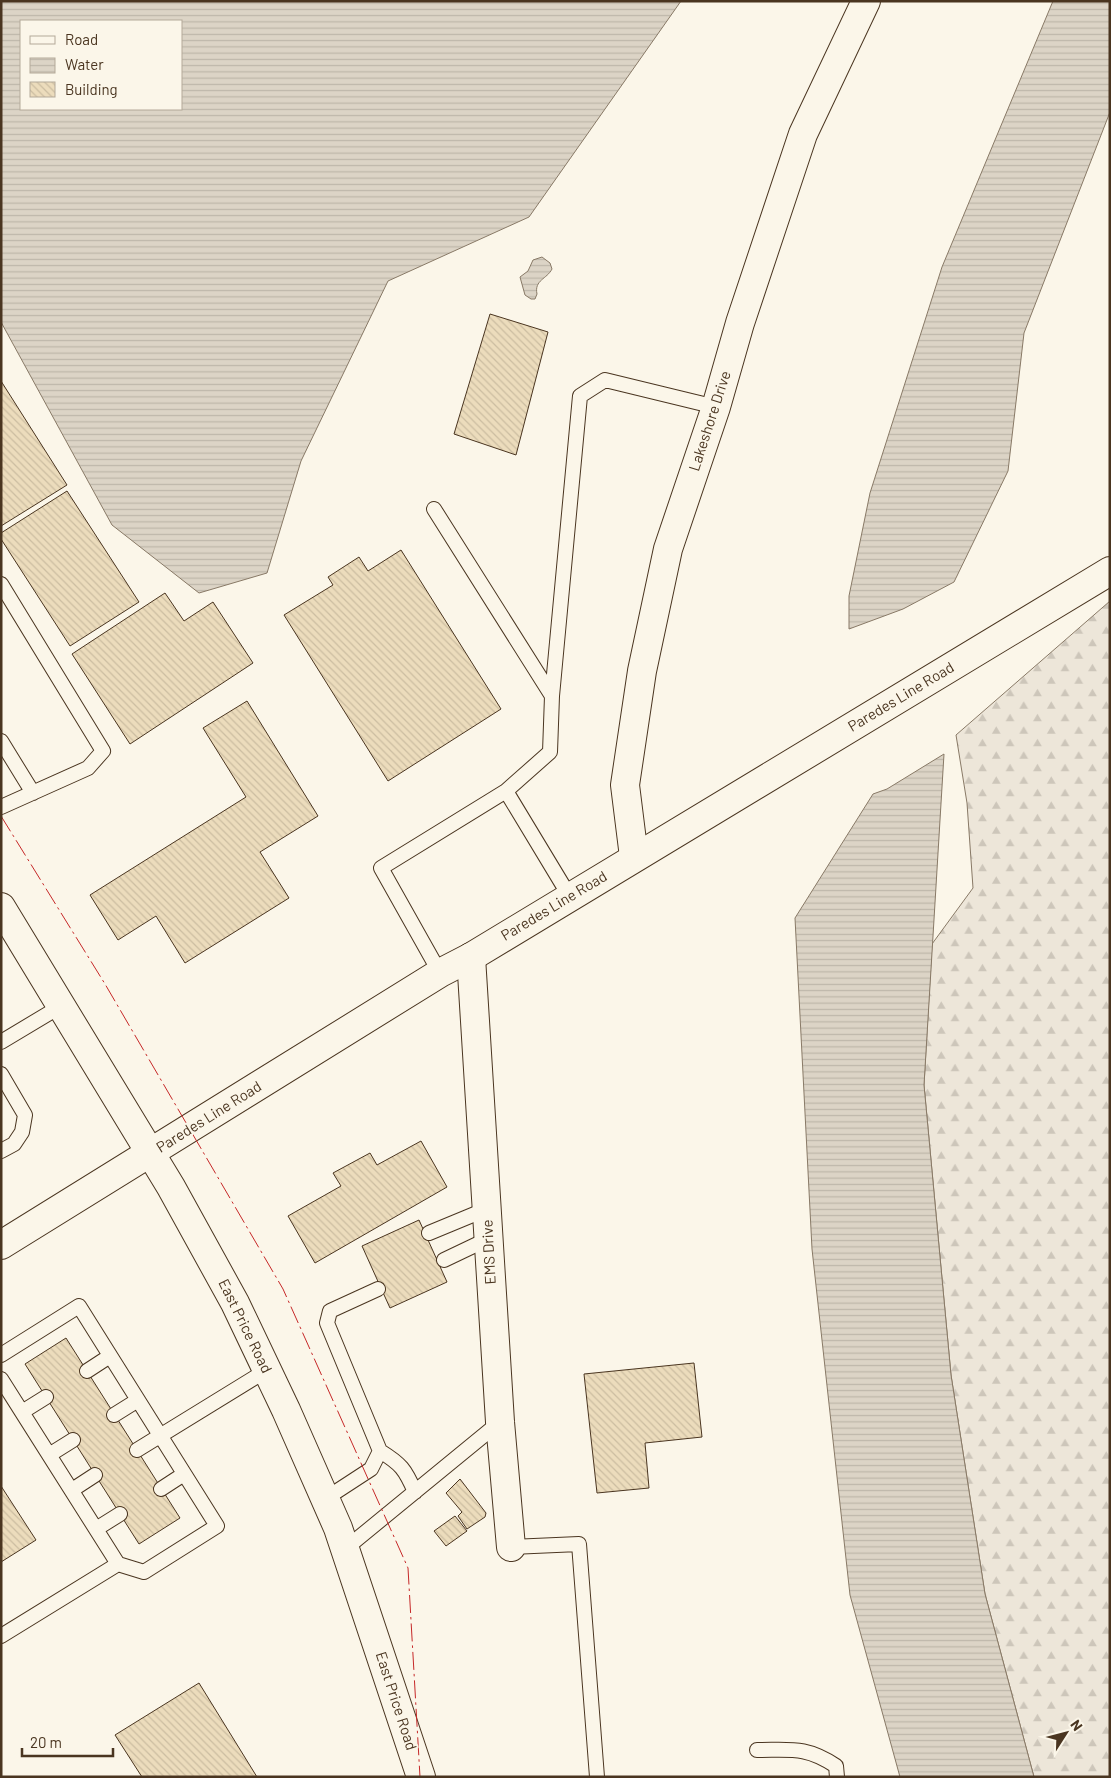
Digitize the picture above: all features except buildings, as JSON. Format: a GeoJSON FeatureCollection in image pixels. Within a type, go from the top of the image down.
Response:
{"type":"FeatureCollection","features":[{"type":"Feature","properties":{"kind":"main road","name":"Lakeshore Drive"},"geometry":{"type":"LineString","coordinates":[[634,858],[625,785],[642,671],[668,549],[716,407],[740,323],[803,134],[866,1]]}},
{"type":"Feature","properties":{"kind":"main road","name":"Paredes Line Road"},"geometry":{"type":"LineString","coordinates":[[1,1245],[440,974],[1110,571]]}},
{"type":"Feature","properties":{"kind":"main road","name":"East Price Road"},"geometry":{"type":"LineString","coordinates":[[1,907],[150,1154],[235,1303],[267,1370],[345,1549],[421,1777]]}},
{"type":"Feature","properties":{"kind":"main road","name":"EMS Drive"},"geometry":{"type":"LineString","coordinates":[[471,957],[500,1422],[511,1547]]}},
{"type":"Feature","properties":{"kind":"lane"},"geometry":{"type":"LineString","coordinates":[[440,974],[381,868],[506,791],[550,752],[552,696],[580,396],[605,380],[716,407]]}},
{"type":"Feature","properties":{"kind":"lane"},"geometry":{"type":"LineString","coordinates":[[434,509],[552,696]]}},
{"type":"Feature","properties":{"kind":"lane"},"geometry":{"type":"LineString","coordinates":[[1,584],[103,751],[88,768],[1,807]]}},
{"type":"Feature","properties":{"kind":"lane"},"geometry":{"type":"LineString","coordinates":[[1,741],[33,793]]}},
{"type":"Feature","properties":{"kind":"lane"},"geometry":{"type":"LineString","coordinates":[[506,791],[570,897]]}},
{"type":"Feature","properties":{"kind":"lane"},"geometry":{"type":"LineString","coordinates":[[1,1042],[61,1006]]}},
{"type":"Feature","properties":{"kind":"lane"},"geometry":{"type":"LineString","coordinates":[[1,1074],[25,1115],[22,1132],[14,1144],[1,1151]]}},
{"type":"Feature","properties":{"kind":"lane"},"geometry":{"type":"LineString","coordinates":[[429,1232],[487,1209]]}},
{"type":"Feature","properties":{"kind":"lane"},"geometry":{"type":"LineString","coordinates":[[444,1260],[488,1239]]}},
{"type":"Feature","properties":{"kind":"lane"},"geometry":{"type":"LineString","coordinates":[[378,1289],[330,1311],[327,1323],[380,1451],[397,1462],[406,1472],[415,1492]]}},
{"type":"Feature","properties":{"kind":"lane"},"geometry":{"type":"LineString","coordinates":[[1,1355],[79,1306],[217,1526],[144,1572],[118,1564],[1,1379]]}},
{"type":"Feature","properties":{"kind":"lane"},"geometry":{"type":"LineString","coordinates":[[87,1371],[110,1356]]}},
{"type":"Feature","properties":{"kind":"lane"},"geometry":{"type":"LineString","coordinates":[[137,1450],[267,1370]]}},
{"type":"Feature","properties":{"kind":"lane"},"geometry":{"type":"LineString","coordinates":[[22,1412],[46,1397]]}},
{"type":"Feature","properties":{"kind":"lane"},"geometry":{"type":"LineString","coordinates":[[114,1415],[138,1400]]}},
{"type":"Feature","properties":{"kind":"lane"},"geometry":{"type":"LineString","coordinates":[[345,1549],[500,1422]]}},
{"type":"Feature","properties":{"kind":"lane"},"geometry":{"type":"LineString","coordinates":[[49,1455],[73,1440]]}},
{"type":"Feature","properties":{"kind":"lane"},"geometry":{"type":"LineString","coordinates":[[325,1500],[371,1468],[380,1451]]}},
{"type":"Feature","properties":{"kind":"lane"},"geometry":{"type":"LineString","coordinates":[[161,1489],[184,1474]]}},
{"type":"Feature","properties":{"kind":"lane"},"geometry":{"type":"LineString","coordinates":[[72,1490],[95,1476]]}},
{"type":"Feature","properties":{"kind":"lane"},"geometry":{"type":"LineString","coordinates":[[96,1529],[120,1514]]}},
{"type":"Feature","properties":{"kind":"lane"},"geometry":{"type":"LineString","coordinates":[[511,1547],[580,1544],[597,1777]]}},
{"type":"Feature","properties":{"kind":"lane"},"geometry":{"type":"LineString","coordinates":[[1,1636],[118,1564]]}},
{"type":"Feature","properties":{"kind":"lane"},"geometry":{"type":"LineString","coordinates":[[757,1750],[802,1750],[820,1756],[836,1766],[837,1777]]}},
{"type":"Feature","properties":{"kind":"green space"},"geometry":{"type":"Polygon","coordinates":[[[1110,601],[1110,1777],[1034,1777],[985,1594],[951,1375],[924,1085],[932,944],[973,888],[967,803],[956,735],[1110,601]]]}},
{"type":"Feature","properties":{"kind":"water"},"geometry":{"type":"Polygon","coordinates":[[[1,1],[681,1],[529,217],[388,281],[301,461],[267,573],[199,593],[112,525],[1,322],[1,1]]]}},
{"type":"Feature","properties":{"kind":"water"},"geometry":{"type":"Polygon","coordinates":[[[1053,1],[1110,1],[1110,112],[1024,333],[1008,471],[954,582],[903,609],[849,629],[849,596],[870,493],[942,267],[1053,1]]]}},
{"type":"Feature","properties":{"kind":"water"},"geometry":{"type":"Polygon","coordinates":[[[542,257],[550,263],[552,269],[537,286],[535,299],[531,299],[525,295],[520,277],[528,271],[533,260],[542,257]]]}},
{"type":"Feature","properties":{"kind":"water"},"geometry":{"type":"Polygon","coordinates":[[[944,754],[924,1085],[951,1375],[985,1594],[1034,1777],[900,1777],[850,1595],[812,1249],[795,918],[873,794],[887,789],[944,754]]]}},
{"type":"Feature","properties":{"kind":"power"},"geometry":{"type":"LineString","coordinates":[[1,816],[105,984],[283,1289],[408,1568],[420,1777]]}}]}
